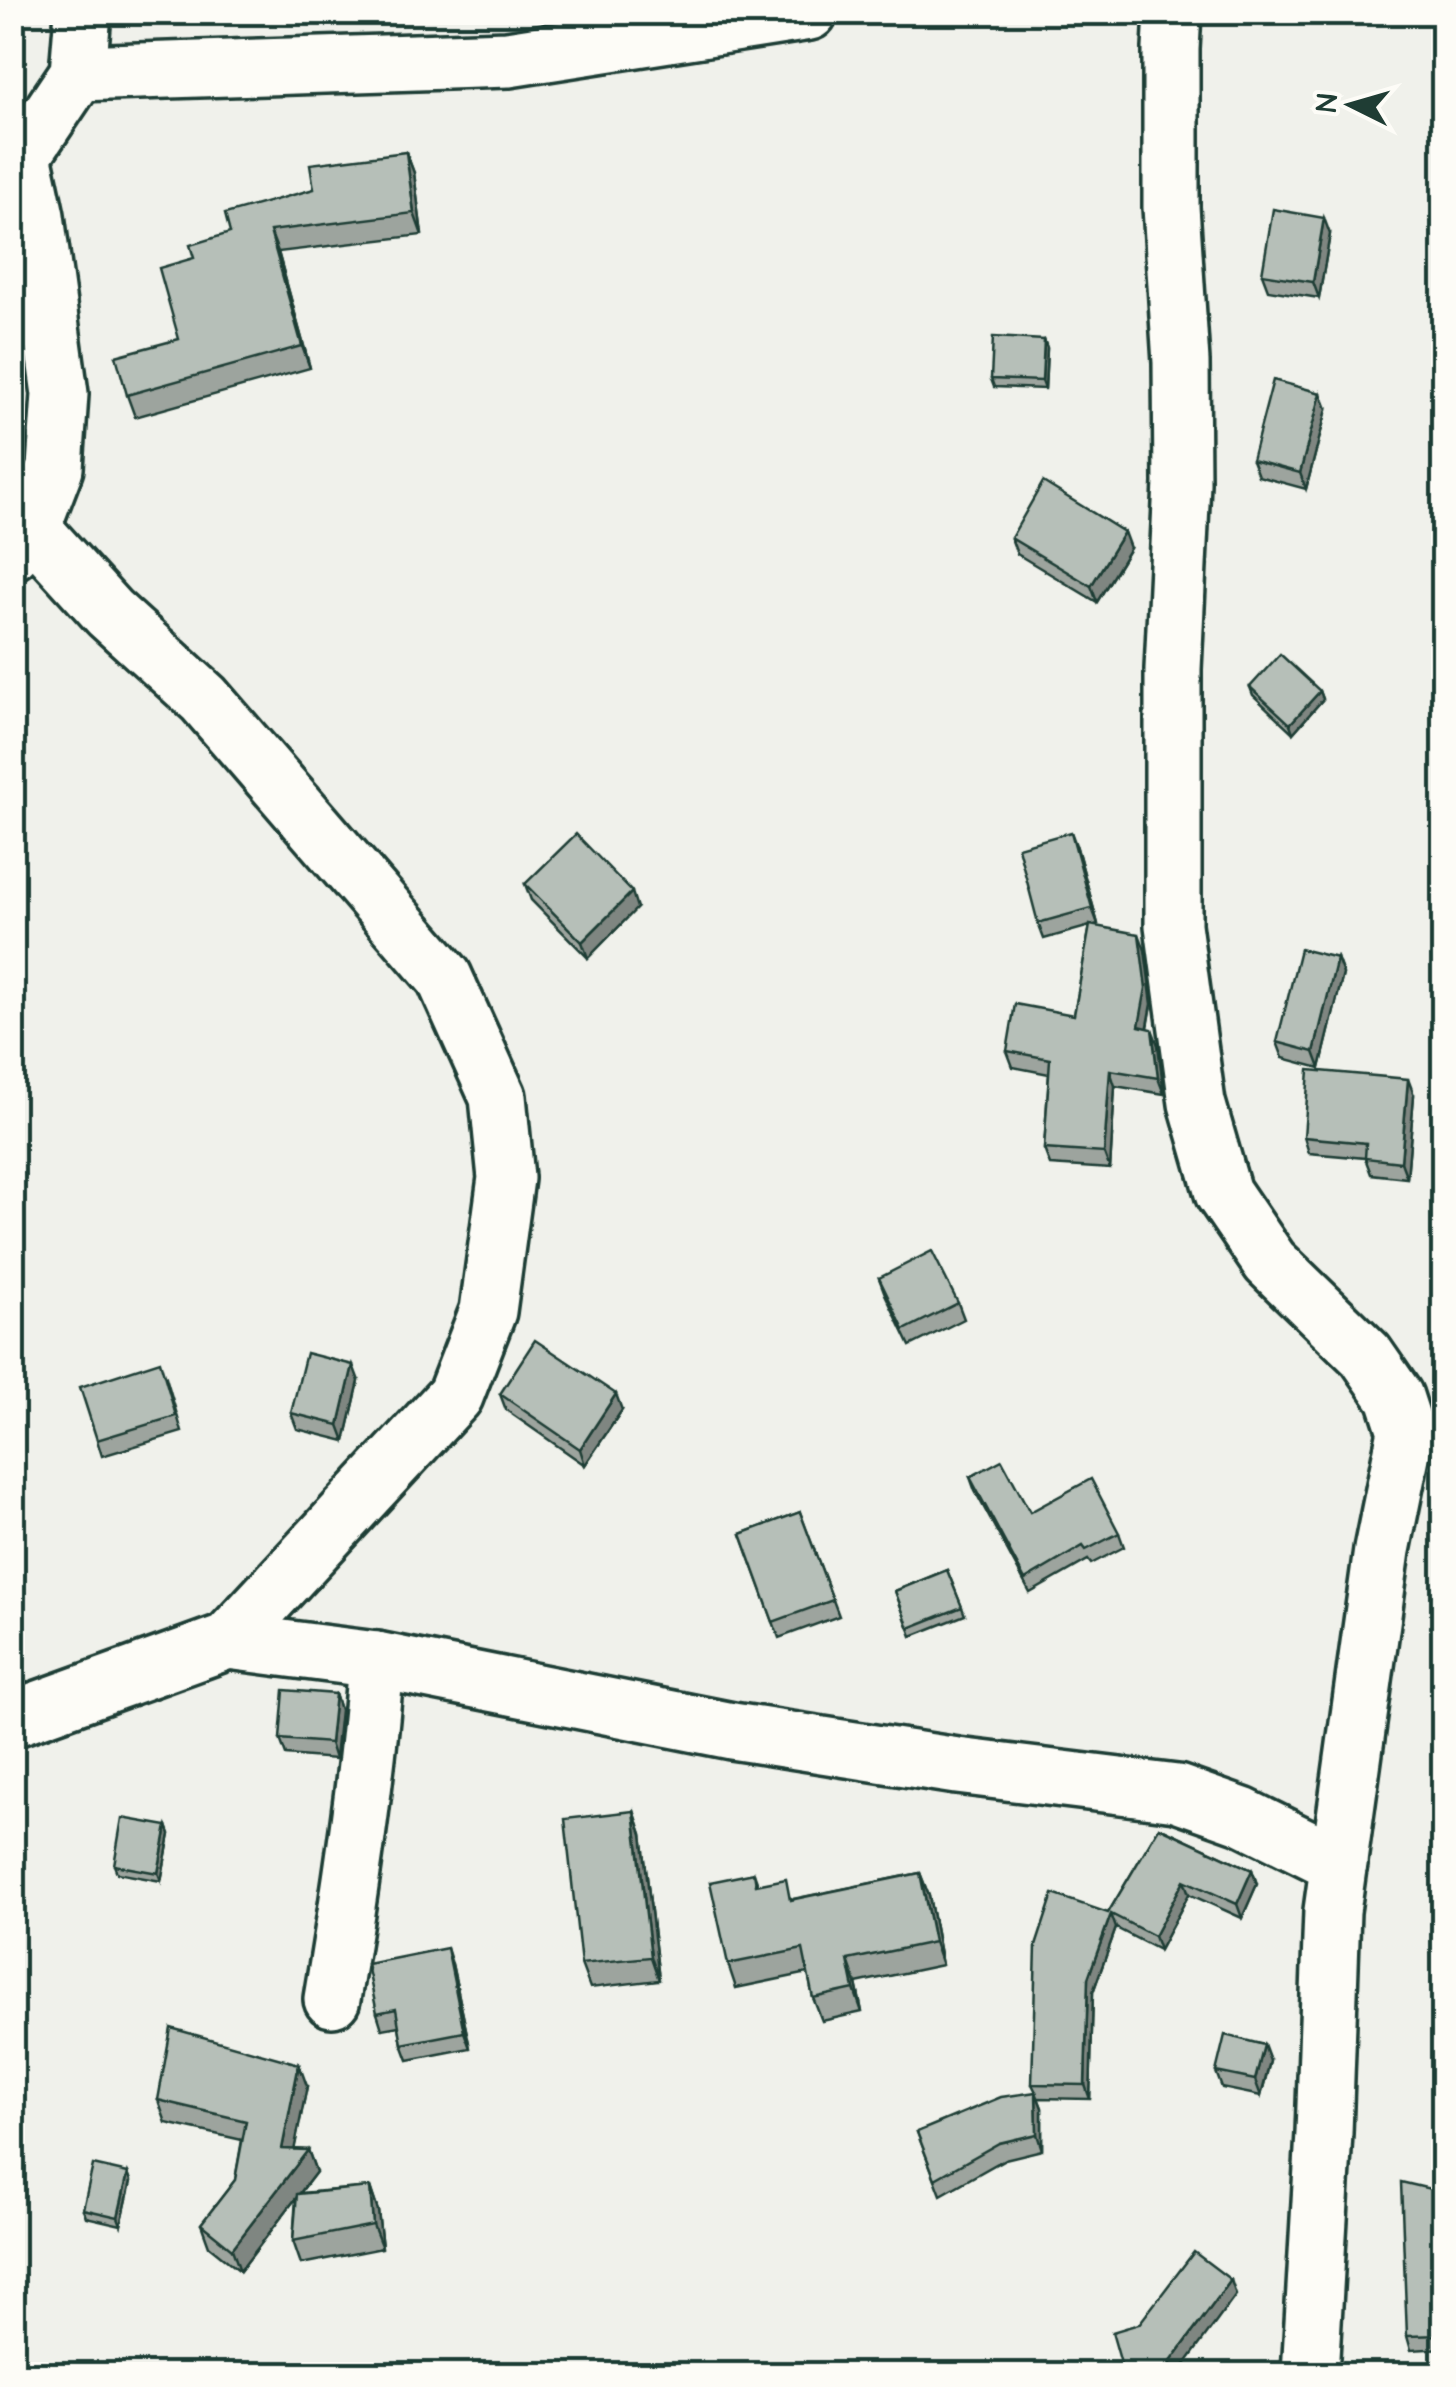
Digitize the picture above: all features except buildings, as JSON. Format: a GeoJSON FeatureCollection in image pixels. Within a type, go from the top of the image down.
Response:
{"type":"FeatureCollection","features":[{"type":"Feature","properties":{"kind":"street"},"geometry":{"type":"LineString","coordinates":[[83,12],[78,73],[18,147],[36,216],[60,394],[55,468],[22,540],[204,699],[444,977],[498,1097],[506,1178],[488,1311],[455,1396],[228,1641]]}},
{"type":"Feature","properties":{"kind":"street"},"geometry":{"type":"LineString","coordinates":[[78,73],[508,59],[810,12]]}},
{"type":"Feature","properties":{"kind":"street"},"geometry":{"type":"LineString","coordinates":[[1174,12],[1171,207],[1181,362],[1182,483],[1173,670],[1172,925],[1196,1104],[1223,1194],[1270,1262],[1366,1355],[1395,1397],[1406,1431],[1382,1550],[1332,1911],[1310,2374]]}},
{"type":"Feature","properties":{"kind":"street"},"geometry":{"type":"LineString","coordinates":[[12,1719],[228,1641],[376,1660],[732,1732],[957,1766],[1177,1793],[1242,1816],[1339,1864]]}},
{"type":"Feature","properties":{"kind":"street"},"geometry":{"type":"LineString","coordinates":[[332,1999],[353,1876],[376,1660]]}}]}
